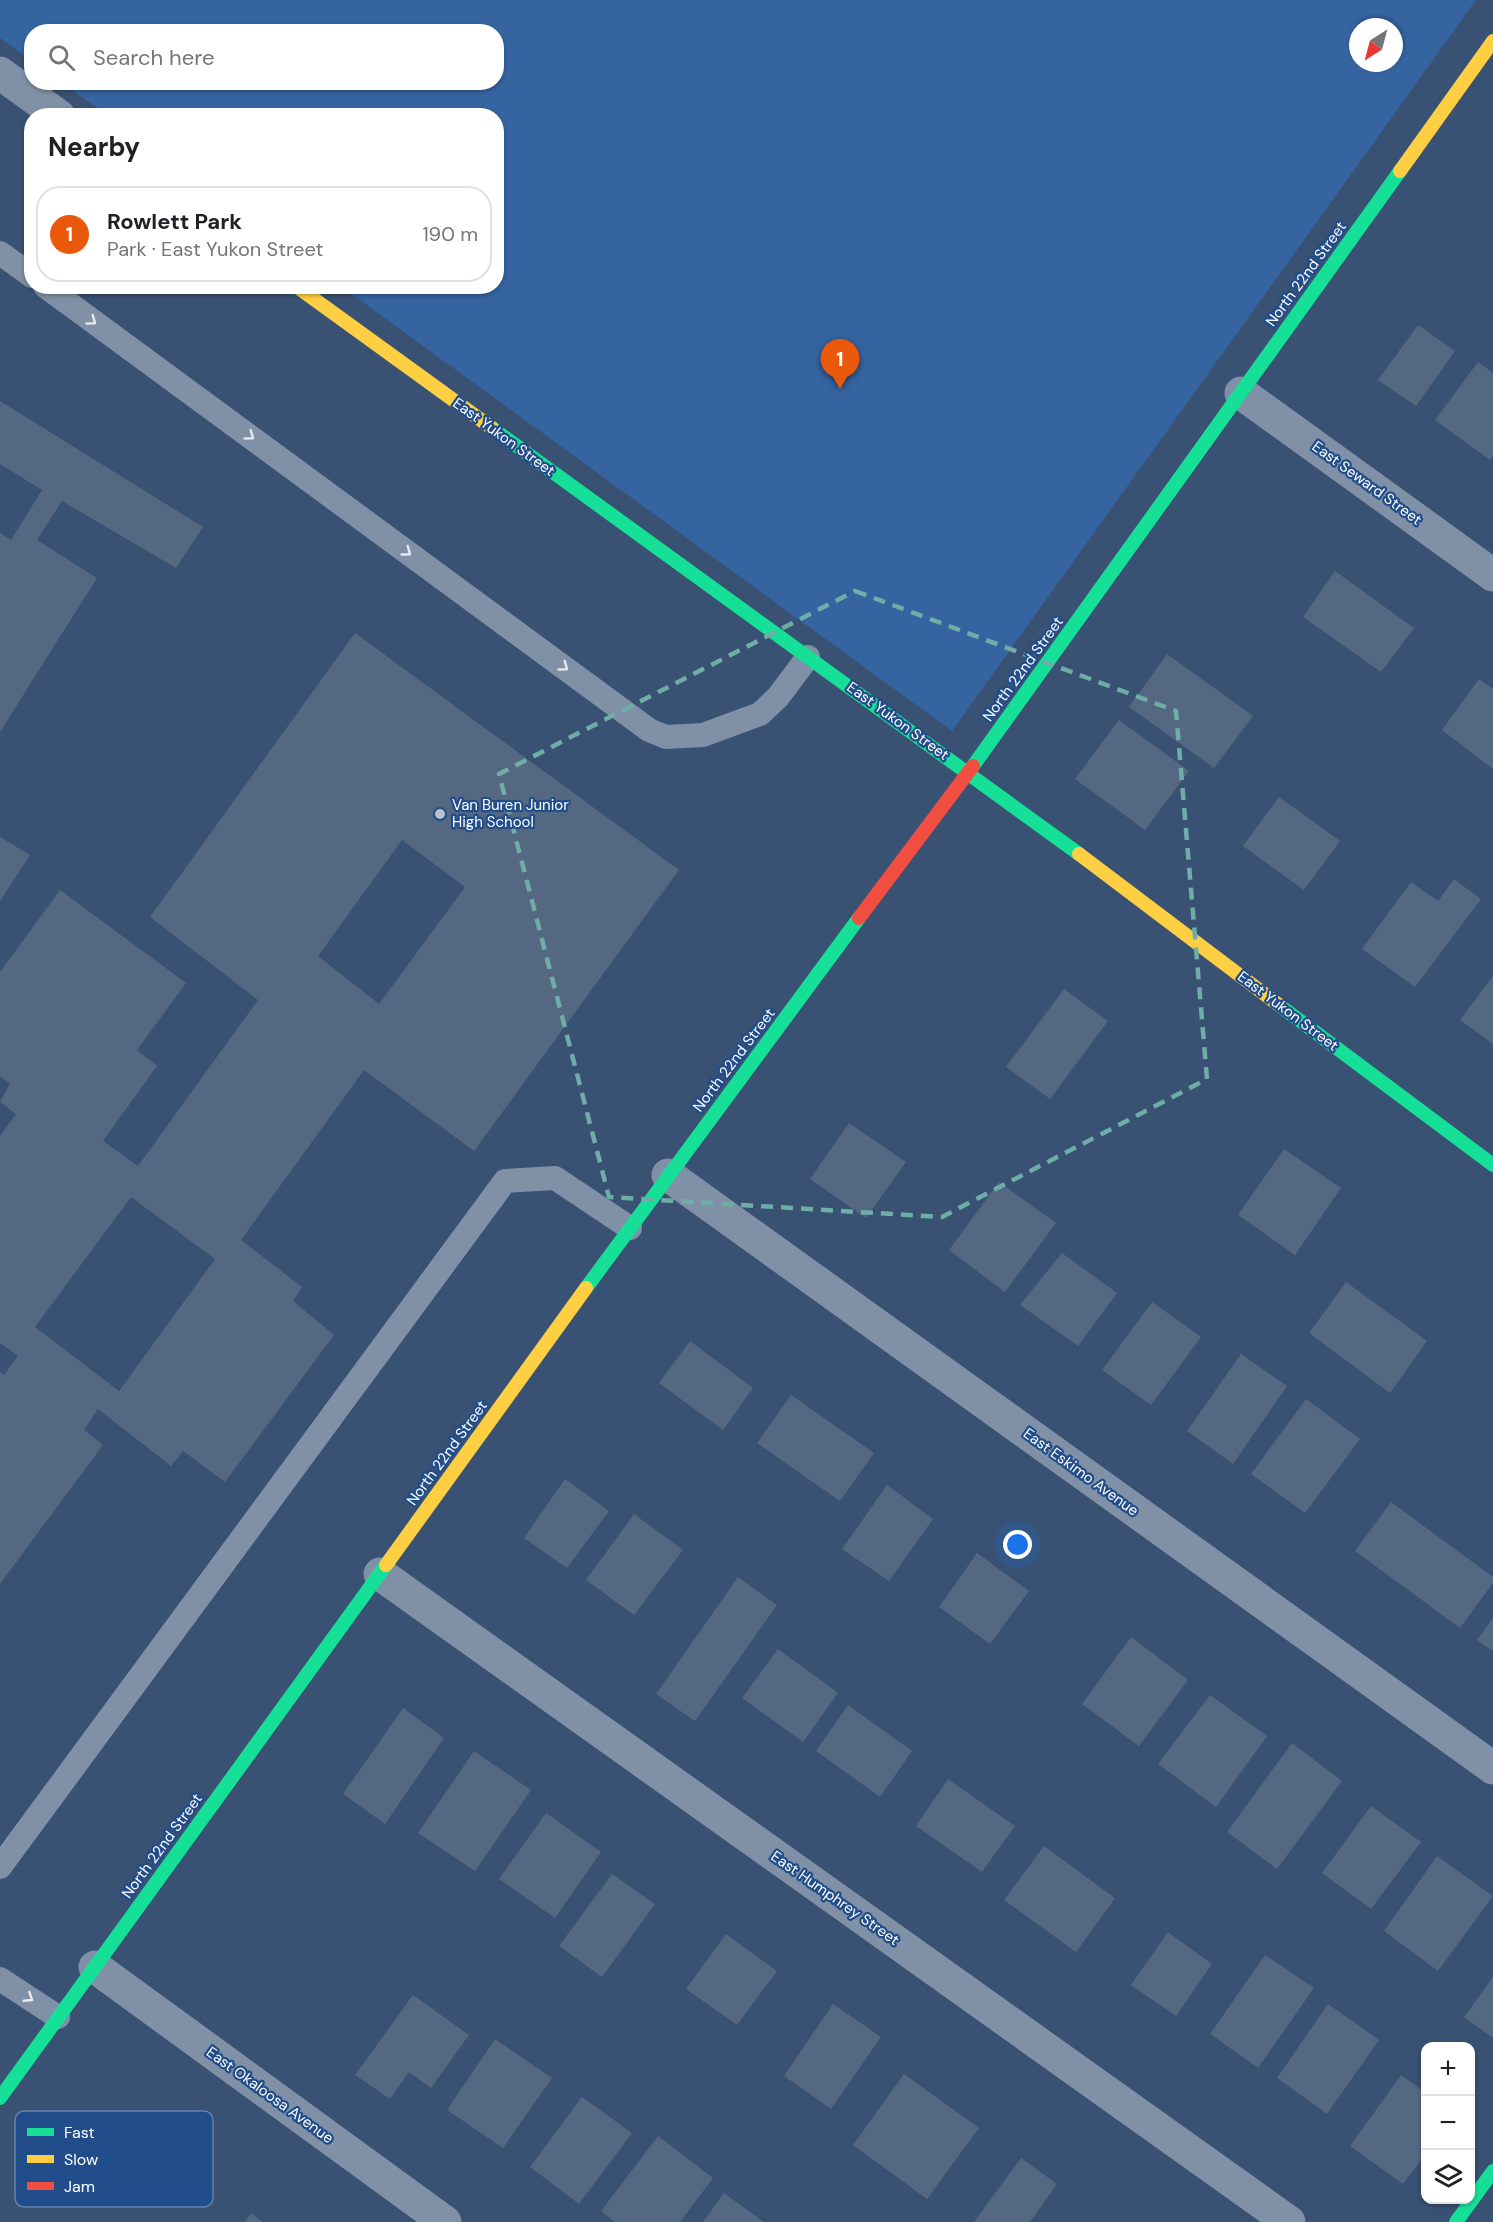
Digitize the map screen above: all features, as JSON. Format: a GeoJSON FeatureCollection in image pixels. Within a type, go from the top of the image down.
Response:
{"type":"FeatureCollection","features":[{"type":"Feature","properties":{"kind":"street","name":"North 22nd Street"},"geometry":{"type":"LineString","coordinates":[[0,2098],[668,1175],[969,772],[1493,41]]}},
{"type":"Feature","properties":{"kind":"street"},"geometry":{"type":"LineString","coordinates":[[0,73],[48,108]]}},
{"type":"Feature","properties":{"kind":"street","name":"East Yukon Street"},"geometry":{"type":"LineString","coordinates":[[307,294],[969,772],[1493,1165]]}},
{"type":"Feature","properties":{"kind":"street","name":"East Seward Street"},"geometry":{"type":"LineString","coordinates":[[1241,393],[1493,575]]}},
{"type":"Feature","properties":{"kind":"street","name":"East Eskimo Avenue"},"geometry":{"type":"LineString","coordinates":[[668,1175],[1493,1768]]}},
{"type":"Feature","properties":{"kind":"street","name":"East Humphrey Street"},"geometry":{"type":"LineString","coordinates":[[380,1574],[1290,2222]]}},
{"type":"Feature","properties":{"kind":"street","name":"East Okaloosa Avenue"},"geometry":{"type":"LineString","coordinates":[[95,1967],[445,2222]]}},
{"type":"Feature","properties":{"kind":"street"},"geometry":{"type":"LineString","coordinates":[[1456,2222],[1493,2171]]}},
{"type":"Feature","properties":{"kind":"lane"},"geometry":{"type":"LineString","coordinates":[[0,253],[24,270]]}},
{"type":"Feature","properties":{"kind":"lane"},"geometry":{"type":"LineString","coordinates":[[56,294],[649,730],[666,737],[703,735],[760,714],[778,697],[808,657]]}},
{"type":"Feature","properties":{"kind":"lane"},"geometry":{"type":"LineString","coordinates":[[0,1866],[505,1181],[555,1178],[630,1228]]}},
{"type":"Feature","properties":{"kind":"lane"},"geometry":{"type":"LineString","coordinates":[[0,1979],[58,2017]]}},
{"type":"Feature","properties":{"kind":"highlighted area"},"geometry":{"type":"Polygon","coordinates":[[[855,591],[1176,711],[1207,1079],[942,1217],[609,1197],[499,774],[855,591]]]}},
{"type":"Feature","properties":{"kind":"shaded area"},"geometry":{"type":"Polygon","coordinates":[[[0,0],[1476,0],[952,731],[352,294],[504,294],[504,108],[97,108],[72,90],[504,90],[504,24],[24,24],[24,56],[0,38],[0,0]]]}},
{"type":"Feature","properties":{"kind":"building"},"geometry":{"type":"Polygon","coordinates":[[[1418,325],[1455,351],[1416,406],[1378,380],[1418,325]]]}},
{"type":"Feature","properties":{"kind":"building"},"geometry":{"type":"Polygon","coordinates":[[[1478,362],[1493,373],[1493,456],[1490,460],[1435,420],[1478,362]]]}},
{"type":"Feature","properties":{"kind":"building"},"geometry":{"type":"Polygon","coordinates":[[[0,401],[203,527],[176,568],[62,501],[37,540],[97,578],[0,732],[0,533],[11,540],[42,490],[0,464],[0,401]]]}},
{"type":"Feature","properties":{"kind":"building"},"geometry":{"type":"Polygon","coordinates":[[[1335,571],[1414,628],[1381,672],[1303,617],[1335,571]]]}},
{"type":"Feature","properties":{"kind":"building"},"geometry":{"type":"Polygon","coordinates":[[[355,633],[679,870],[474,1151],[364,1070],[241,1240],[302,1287],[293,1301],[334,1335],[225,1482],[183,1451],[171,1466],[98,1409],[84,1430],[103,1445],[0,1584],[0,1372],[4,1375],[18,1356],[0,1343],[0,1136],[16,1114],[0,1102],[10,1084],[0,1076],[0,972],[60,890],[186,983],[137,1050],[157,1066],[103,1141],[138,1166],[258,1000],[150,917],[355,633]],[[402,840],[318,956],[379,1004],[465,887],[402,840]],[[131,1197],[35,1327],[119,1391],[215,1259],[131,1197]]]}},
{"type":"Feature","properties":{"kind":"building"},"geometry":{"type":"Polygon","coordinates":[[[1167,654],[1253,716],[1214,768],[1129,707],[1167,654]]]}},
{"type":"Feature","properties":{"kind":"building"},"geometry":{"type":"Polygon","coordinates":[[[1479,679],[1493,689],[1493,769],[1442,730],[1479,679]]]}},
{"type":"Feature","properties":{"kind":"building"},"geometry":{"type":"Polygon","coordinates":[[[1119,720],[1189,771],[1145,830],[1075,779],[1119,720]]]}},
{"type":"Feature","properties":{"kind":"building"},"geometry":{"type":"Polygon","coordinates":[[[1279,797],[1340,841],[1304,890],[1243,846],[1279,797]]]}},
{"type":"Feature","properties":{"kind":"building"},"geometry":{"type":"Polygon","coordinates":[[[0,837],[30,855],[0,901],[0,837]]]}},
{"type":"Feature","properties":{"kind":"building"},"geometry":{"type":"Polygon","coordinates":[[[1454,879],[1481,899],[1415,987],[1362,949],[1411,882],[1438,901],[1454,879]]]}},
{"type":"Feature","properties":{"kind":"building"},"geometry":{"type":"Polygon","coordinates":[[[1493,976],[1493,1044],[1460,1020],[1493,976]]]}},
{"type":"Feature","properties":{"kind":"building"},"geometry":{"type":"Polygon","coordinates":[[[1064,989],[1108,1021],[1050,1099],[1006,1067],[1064,989]]]}},
{"type":"Feature","properties":{"kind":"building"},"geometry":{"type":"Polygon","coordinates":[[[849,1123],[906,1162],[866,1218],[810,1179],[849,1123]]]}},
{"type":"Feature","properties":{"kind":"building"},"geometry":{"type":"Polygon","coordinates":[[[1284,1149],[1341,1188],[1295,1255],[1238,1215],[1284,1149]]]}},
{"type":"Feature","properties":{"kind":"building"},"geometry":{"type":"Polygon","coordinates":[[[999,1182],[1056,1223],[1005,1292],[949,1250],[999,1182]]]}},
{"type":"Feature","properties":{"kind":"building"},"geometry":{"type":"Polygon","coordinates":[[[1062,1253],[1117,1293],[1078,1346],[1020,1305],[1062,1253]]]}},
{"type":"Feature","properties":{"kind":"building"},"geometry":{"type":"Polygon","coordinates":[[[1346,1282],[1427,1341],[1390,1393],[1309,1333],[1346,1282]]]}},
{"type":"Feature","properties":{"kind":"building"},"geometry":{"type":"Polygon","coordinates":[[[1152,1302],[1201,1337],[1151,1405],[1102,1370],[1152,1302]]]}},
{"type":"Feature","properties":{"kind":"building"},"geometry":{"type":"Polygon","coordinates":[[[690,1341],[753,1388],[723,1430],[659,1383],[690,1341]]]}},
{"type":"Feature","properties":{"kind":"building"},"geometry":{"type":"Polygon","coordinates":[[[1241,1354],[1287,1386],[1233,1464],[1187,1431],[1241,1354]]]}},
{"type":"Feature","properties":{"kind":"building"},"geometry":{"type":"Polygon","coordinates":[[[791,1395],[874,1453],[840,1501],[757,1443],[791,1395]]]}},
{"type":"Feature","properties":{"kind":"building"},"geometry":{"type":"Polygon","coordinates":[[[1306,1399],[1360,1439],[1305,1513],[1251,1474],[1306,1399]]]}},
{"type":"Feature","properties":{"kind":"building"},"geometry":{"type":"Polygon","coordinates":[[[565,1479],[609,1511],[567,1568],[524,1538],[565,1479]]]}},
{"type":"Feature","properties":{"kind":"building"},"geometry":{"type":"Polygon","coordinates":[[[887,1485],[933,1519],[889,1581],[842,1549],[887,1485]]]}},
{"type":"Feature","properties":{"kind":"building"},"geometry":{"type":"Polygon","coordinates":[[[1391,1502],[1493,1577],[1493,1583],[1460,1628],[1355,1551],[1391,1502]]]}},
{"type":"Feature","properties":{"kind":"building"},"geometry":{"type":"Polygon","coordinates":[[[634,1514],[683,1550],[634,1615],[586,1580],[634,1514]]]}},
{"type":"Feature","properties":{"kind":"building"},"geometry":{"type":"Polygon","coordinates":[[[977,1553],[1029,1591],[990,1644],[939,1607],[977,1553]]]}},
{"type":"Feature","properties":{"kind":"building"},"geometry":{"type":"Polygon","coordinates":[[[738,1577],[777,1605],[695,1721],[656,1694],[738,1577]]]}},
{"type":"Feature","properties":{"kind":"building"},"geometry":{"type":"Polygon","coordinates":[[[1493,1618],[1493,1651],[1477,1640],[1493,1618]]]}},
{"type":"Feature","properties":{"kind":"building"},"geometry":{"type":"Polygon","coordinates":[[[1131,1637],[1188,1680],[1139,1746],[1082,1704],[1131,1637]]]}},
{"type":"Feature","properties":{"kind":"building"},"geometry":{"type":"Polygon","coordinates":[[[778,1649],[838,1693],[803,1742],[742,1698],[778,1649]]]}},
{"type":"Feature","properties":{"kind":"building"},"geometry":{"type":"Polygon","coordinates":[[[1210,1695],[1267,1736],[1216,1807],[1158,1764],[1210,1695]]]}},
{"type":"Feature","properties":{"kind":"building"},"geometry":{"type":"Polygon","coordinates":[[[848,1705],[912,1751],[880,1797],[816,1751],[848,1705]]]}},
{"type":"Feature","properties":{"kind":"building"},"geometry":{"type":"Polygon","coordinates":[[[403,1708],[444,1738],[385,1824],[343,1794],[403,1708]]]}},
{"type":"Feature","properties":{"kind":"building"},"geometry":{"type":"Polygon","coordinates":[[[1292,1743],[1342,1781],[1277,1869],[1227,1832],[1292,1743]]]}},
{"type":"Feature","properties":{"kind":"building"},"geometry":{"type":"Polygon","coordinates":[[[474,1751],[531,1790],[475,1871],[418,1833],[474,1751]]]}},
{"type":"Feature","properties":{"kind":"building"},"geometry":{"type":"Polygon","coordinates":[[[948,1779],[1015,1826],[982,1872],[916,1826],[948,1779]]]}},
{"type":"Feature","properties":{"kind":"building"},"geometry":{"type":"Polygon","coordinates":[[[1371,1806],[1421,1842],[1371,1909],[1322,1873],[1371,1806]]]}},
{"type":"Feature","properties":{"kind":"building"},"geometry":{"type":"Polygon","coordinates":[[[546,1813],[601,1852],[555,1918],[499,1879],[546,1813]]]}},
{"type":"Feature","properties":{"kind":"building"},"geometry":{"type":"Polygon","coordinates":[[[1044,1846],[1115,1898],[1076,1952],[1004,1900],[1044,1846]]]}},
{"type":"Feature","properties":{"kind":"building"},"geometry":{"type":"Polygon","coordinates":[[[1437,1856],[1493,1896],[1438,1971],[1384,1931],[1437,1856]]]}},
{"type":"Feature","properties":{"kind":"building"},"geometry":{"type":"Polygon","coordinates":[[[612,1874],[655,1904],[602,1977],[559,1946],[612,1874]]]}},
{"type":"Feature","properties":{"kind":"building"},"geometry":{"type":"Polygon","coordinates":[[[1168,1932],[1212,1964],[1176,2016],[1131,1985],[1168,1932]]]}},
{"type":"Feature","properties":{"kind":"building"},"geometry":{"type":"Polygon","coordinates":[[[726,1934],[777,1971],[737,2025],[686,1989],[726,1934]]]}},
{"type":"Feature","properties":{"kind":"building"},"geometry":{"type":"Polygon","coordinates":[[[1265,1955],[1314,1988],[1258,2068],[1210,2034],[1265,1955]]]}},
{"type":"Feature","properties":{"kind":"building"},"geometry":{"type":"Polygon","coordinates":[[[1493,1977],[1493,2038],[1464,2017],[1493,1977]]]}},
{"type":"Feature","properties":{"kind":"building"},"geometry":{"type":"Polygon","coordinates":[[[413,1995],[469,2035],[431,2088],[409,2072],[390,2099],[355,2075],[413,1995]]]}},
{"type":"Feature","properties":{"kind":"building"},"geometry":{"type":"Polygon","coordinates":[[[833,2004],[881,2037],[831,2109],[784,2076],[833,2004]]]}},
{"type":"Feature","properties":{"kind":"building"},"geometry":{"type":"Polygon","coordinates":[[[1328,2004],[1379,2040],[1327,2114],[1277,2078],[1328,2004]]]}},
{"type":"Feature","properties":{"kind":"building"},"geometry":{"type":"Polygon","coordinates":[[[495,2039],[552,2078],[503,2148],[447,2110],[495,2039]]]}},
{"type":"Feature","properties":{"kind":"building"},"geometry":{"type":"Polygon","coordinates":[[[904,2074],[979,2128],[927,2199],[853,2145],[904,2074]]]}},
{"type":"Feature","properties":{"kind":"building"},"geometry":{"type":"Polygon","coordinates":[[[1401,2075],[1421,2089],[1421,2161],[1403,2184],[1350,2146],[1401,2075]]]}},
{"type":"Feature","properties":{"kind":"building"},"geometry":{"type":"Polygon","coordinates":[[[582,2097],[632,2133],[579,2204],[530,2167],[582,2097]]]}},
{"type":"Feature","properties":{"kind":"building"},"geometry":{"type":"Polygon","coordinates":[[[658,2136],[713,2178],[680,2222],[615,2222],[601,2211],[658,2136]]]}},
{"type":"Feature","properties":{"kind":"building"},"geometry":{"type":"Polygon","coordinates":[[[1021,2158],[1057,2184],[1030,2222],[974,2222],[1021,2158]]]}},
{"type":"Feature","properties":{"kind":"building"},"geometry":{"type":"Polygon","coordinates":[[[724,2193],[764,2222],[703,2222],[724,2193]]]}},
{"type":"Feature","properties":{"kind":"building"},"geometry":{"type":"Polygon","coordinates":[[[251,2213],[263,2222],[245,2222],[251,2213]]]}},
{"type":"Feature","properties":{"kind":"traffic: fast"},"geometry":{"type":"LineString","coordinates":[[973,766],[1400,171]]}},
{"type":"Feature","properties":{"kind":"traffic: fast"},"geometry":{"type":"LineString","coordinates":[[492,428],[1079,854]]}},
{"type":"Feature","properties":{"kind":"traffic: fast"},"geometry":{"type":"LineString","coordinates":[[586,1288],[859,918]]}},
{"type":"Feature","properties":{"kind":"traffic: fast"},"geometry":{"type":"LineString","coordinates":[[1279,1005],[1493,1165]]}},
{"type":"Feature","properties":{"kind":"traffic: fast"},"geometry":{"type":"LineString","coordinates":[[0,2098],[386,1565]]}},
{"type":"Feature","properties":{"kind":"traffic: fast"},"geometry":{"type":"LineString","coordinates":[[1456,2222],[1493,2171]]}},
{"type":"Feature","properties":{"kind":"traffic: slow"},"geometry":{"type":"LineString","coordinates":[[1400,171],[1493,41]]}},
{"type":"Feature","properties":{"kind":"traffic: slow"},"geometry":{"type":"LineString","coordinates":[[307,294],[492,428]]}},
{"type":"Feature","properties":{"kind":"traffic: slow"},"geometry":{"type":"LineString","coordinates":[[1079,854],[1279,1005]]}},
{"type":"Feature","properties":{"kind":"traffic: slow"},"geometry":{"type":"LineString","coordinates":[[386,1565],[586,1288]]}},
{"type":"Feature","properties":{"kind":"traffic: jam"},"geometry":{"type":"LineString","coordinates":[[859,918],[973,766]]}},
{"type":"Feature","properties":{"kind":"place","name":"Rowlett Park"},"geometry":{"type":"Point","coordinates":[840,389]}},
{"type":"Feature","properties":{"kind":"place","name":"Van Buren Junior High School"},"geometry":{"type":"Point","coordinates":[440,814]}}]}
